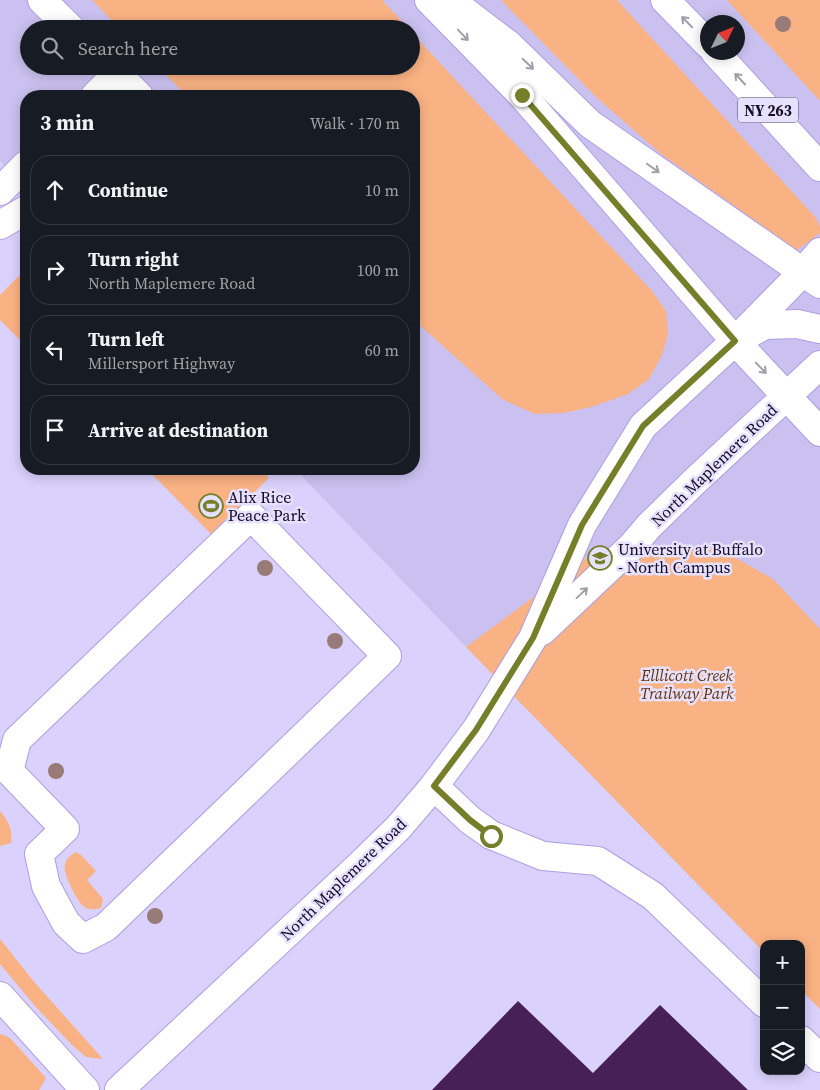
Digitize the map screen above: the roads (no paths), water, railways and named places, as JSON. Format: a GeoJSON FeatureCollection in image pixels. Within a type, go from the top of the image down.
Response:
{"type":"FeatureCollection","features":[{"type":"Feature","properties":{"kind":"street"},"geometry":{"type":"LineString","coordinates":[[42,0],[62,20]]}},
{"type":"Feature","properties":{"kind":"street"},"geometry":{"type":"LineString","coordinates":[[429,0],[522,95],[735,341],[820,432]]}},
{"type":"Feature","properties":{"kind":"street"},"geometry":{"type":"LineString","coordinates":[[450,0],[509,45],[590,124],[814,269],[735,341]]}},
{"type":"Feature","properties":{"kind":"street"},"geometry":{"type":"LineString","coordinates":[[665,0],[700,36]]}},
{"type":"Feature","properties":{"kind":"street","name":"NY 263"},"geometry":{"type":"LineString","coordinates":[[722,60],[820,167]]}},
{"type":"Feature","properties":{"kind":"street"},"geometry":{"type":"LineString","coordinates":[[99,90],[110,75]]}},
{"type":"Feature","properties":{"kind":"street"},"geometry":{"type":"LineString","coordinates":[[118,75],[133,90]]}},
{"type":"Feature","properties":{"kind":"street"},"geometry":{"type":"LineString","coordinates":[[0,191],[20,171]]}},
{"type":"Feature","properties":{"kind":"street"},"geometry":{"type":"LineString","coordinates":[[0,225],[20,213]]}},
{"type":"Feature","properties":{"kind":"street"},"geometry":{"type":"LineString","coordinates":[[735,341],[765,325],[797,324],[820,329]]}},
{"type":"Feature","properties":{"kind":"street","name":"North Maplemere Road"},"geometry":{"type":"LineString","coordinates":[[119,1090],[359,866],[398,828],[434,786],[476,730],[533,638],[582,525],[643,426],[735,341]]}},
{"type":"Feature","properties":{"kind":"street","name":"North Maplemere Road"},"geometry":{"type":"LineString","coordinates":[[533,638],[631,547],[649,526],[695,481],[820,365]]}},
{"type":"Feature","properties":{"kind":"street"},"geometry":{"type":"LineString","coordinates":[[250,516],[387,656],[106,927],[83,939],[66,923],[46,886],[39,854],[65,829],[5,772],[18,740],[250,516]]}},
{"type":"Feature","properties":{"kind":"street"},"geometry":{"type":"LineString","coordinates":[[434,786],[470,820],[491,836],[543,856],[598,861],[653,896],[760,999]]}},
{"type":"Feature","properties":{"kind":"street"},"geometry":{"type":"LineString","coordinates":[[0,996],[85,1090]]}},
{"type":"Feature","properties":{"kind":"street"},"geometry":{"type":"LineString","coordinates":[[805,1044],[820,1058]]}},
{"type":"Feature","properties":{"kind":"place","name":"Alix Rice Peace Park"},"geometry":{"type":"Point","coordinates":[211,506]}},
{"type":"Feature","properties":{"kind":"place","name":"University at Buffalo - North Campus"},"geometry":{"type":"Point","coordinates":[600,558]}},
{"type":"Feature","properties":{"kind":"park label","name":"Elllicott Creek Trailway Park"},"geometry":{"type":"Point","coordinates":[687,684]}}]}
